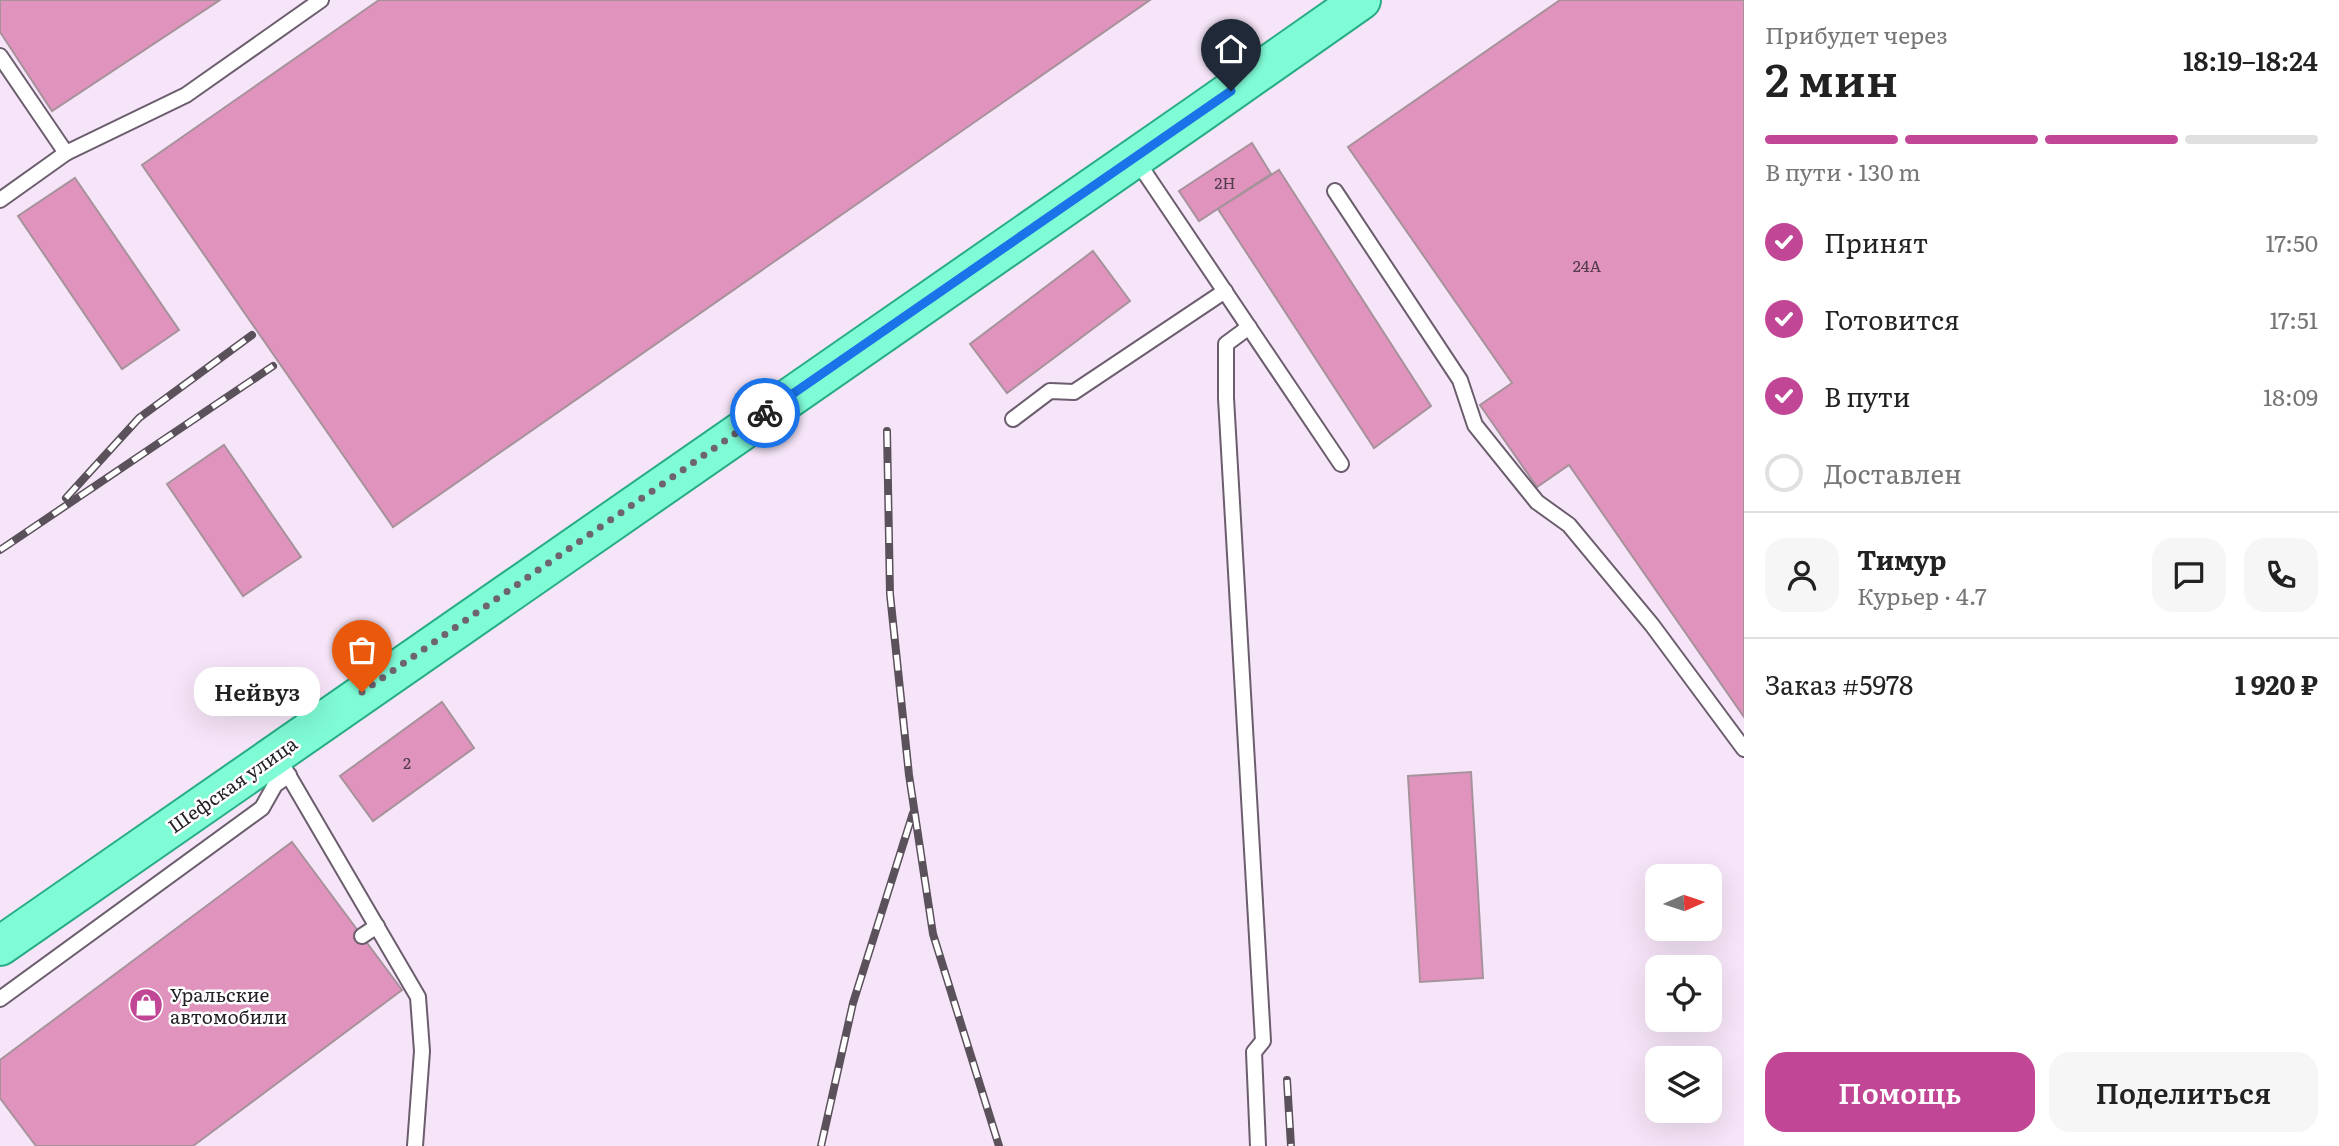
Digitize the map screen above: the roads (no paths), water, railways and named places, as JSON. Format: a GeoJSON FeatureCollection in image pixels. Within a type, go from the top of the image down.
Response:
{"type":"FeatureCollection","features":[{"type":"Feature","properties":{"kind":"main road","name":"Шефская улица"},"geometry":{"type":"LineString","coordinates":[[0,946],[282,764],[535,571],[1136,159],[1361,0]]}},
{"type":"Feature","properties":{"kind":"lane"},"geometry":{"type":"LineString","coordinates":[[0,200],[66,153],[186,95],[321,0]]}},
{"type":"Feature","properties":{"kind":"lane"},"geometry":{"type":"LineString","coordinates":[[0,56],[66,153]]}},
{"type":"Feature","properties":{"kind":"lane"},"geometry":{"type":"LineString","coordinates":[[1136,159],[1342,464]]}},
{"type":"Feature","properties":{"kind":"lane"},"geometry":{"type":"LineString","coordinates":[[1335,191],[1460,380],[1475,425],[1537,502],[1569,525],[1653,625],[1744,749]]}},
{"type":"Feature","properties":{"kind":"lane"},"geometry":{"type":"LineString","coordinates":[[1013,419],[1050,391],[1074,392],[1225,291]]}},
{"type":"Feature","properties":{"kind":"lane"},"geometry":{"type":"LineString","coordinates":[[1249,327],[1226,344],[1226,398],[1262,1041],[1254,1052],[1258,1146]]}},
{"type":"Feature","properties":{"kind":"lane"},"geometry":{"type":"LineString","coordinates":[[282,764],[418,997],[422,1051],[415,1146]]}},
{"type":"Feature","properties":{"kind":"lane"},"geometry":{"type":"LineString","coordinates":[[0,999],[262,808],[275,785],[282,764]]}},
{"type":"Feature","properties":{"kind":"lane"},"geometry":{"type":"LineString","coordinates":[[362,936],[377,926]]}},
{"type":"Feature","properties":{"kind":"railway"},"geometry":{"type":"LineString","coordinates":[[66,498],[139,418],[252,335]]}},
{"type":"Feature","properties":{"kind":"railway"},"geometry":{"type":"LineString","coordinates":[[0,550],[273,366]]}},
{"type":"Feature","properties":{"kind":"railway"},"geometry":{"type":"LineString","coordinates":[[887,431],[890,594],[909,775],[933,934],[999,1146]]}},
{"type":"Feature","properties":{"kind":"railway"},"geometry":{"type":"LineString","coordinates":[[821,1146],[853,1003],[913,813]]}},
{"type":"Feature","properties":{"kind":"railway"},"geometry":{"type":"LineString","coordinates":[[1287,1080],[1291,1146]]}},
{"type":"Feature","properties":{"kind":"place","name":"Нейвуз"},"geometry":{"type":"Point","coordinates":[362,692]}},
{"type":"Feature","properties":{"kind":"place","name":"Уральские автомобили"},"geometry":{"type":"Point","coordinates":[146,1005]}}]}
